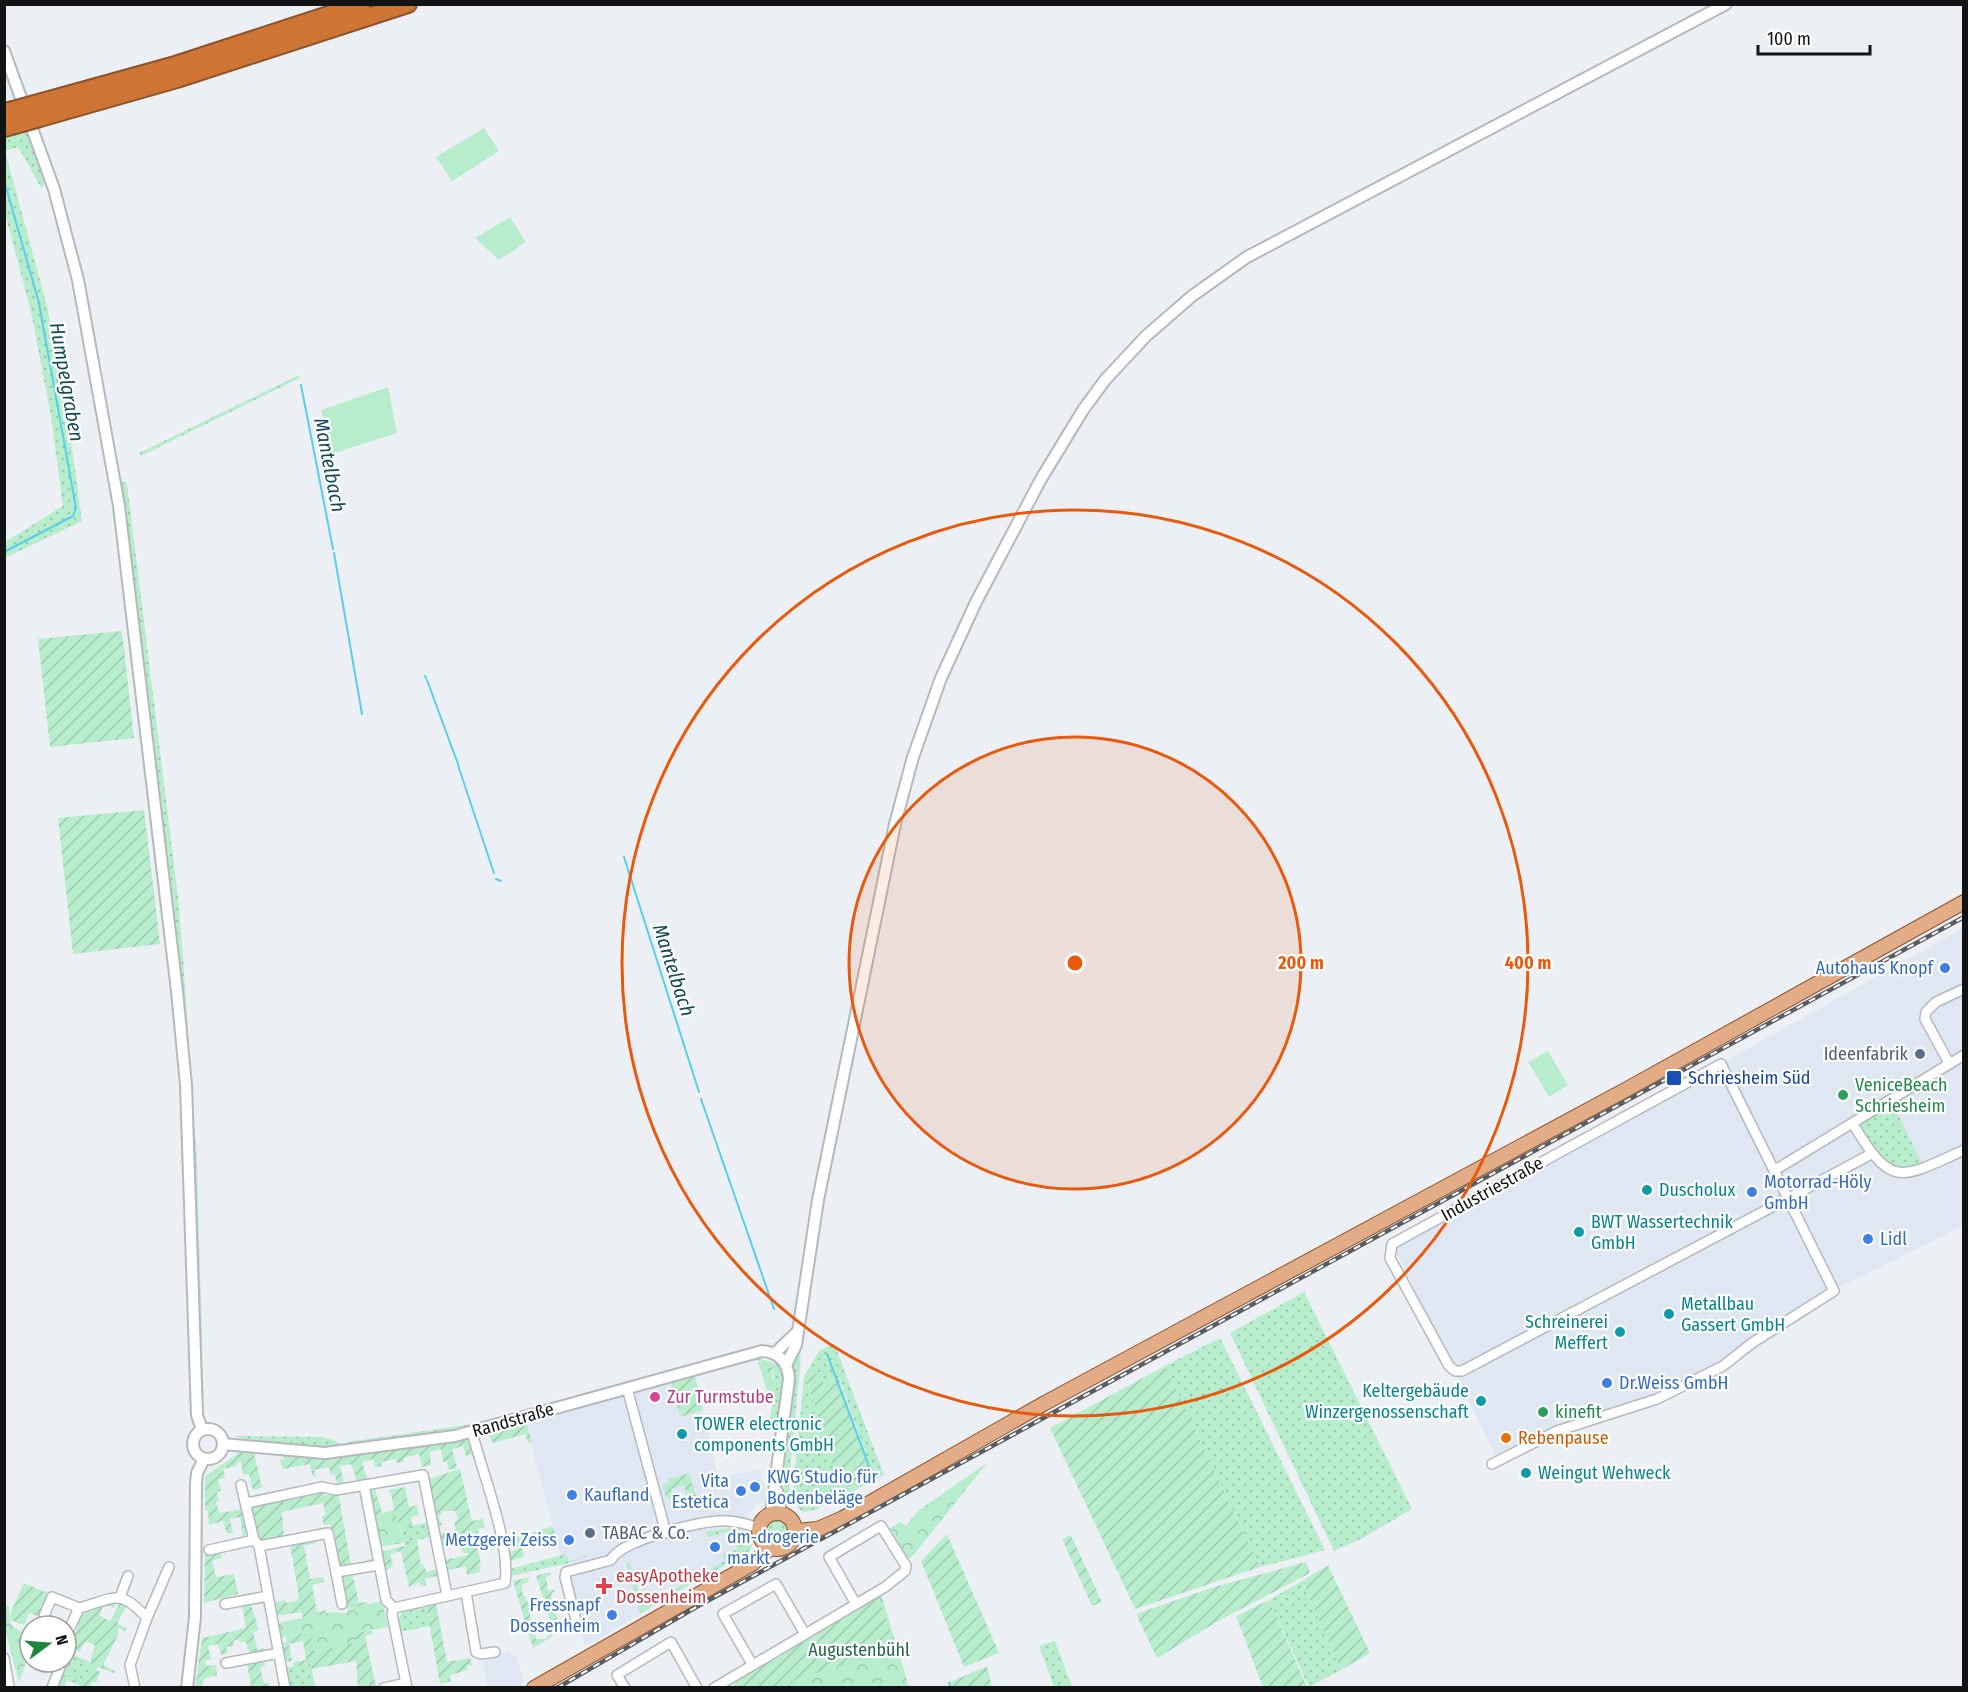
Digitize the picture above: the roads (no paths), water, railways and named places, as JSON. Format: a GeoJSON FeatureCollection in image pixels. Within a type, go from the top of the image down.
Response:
{"type":"FeatureCollection","features":[{"type":"Feature","properties":{"kind":"highway"},"geometry":{"type":"LineString","coordinates":[[38,111],[362,4]]}},
{"type":"Feature","properties":{"kind":"highway"},"geometry":{"type":"LineString","coordinates":[[4,128],[14,115],[177,80],[408,4]]}},
{"type":"Feature","properties":{"kind":"main road"},"geometry":{"type":"LineString","coordinates":[[796,1531],[818,1529],[843,1518],[1024,1414],[1629,1088],[1964,902]]}},
{"type":"Feature","properties":{"kind":"main road"},"geometry":{"type":"LineString","coordinates":[[770,1548],[761,1540],[759,1528],[763,1519],[776,1514],[790,1518],[796,1531]]}},
{"type":"Feature","properties":{"kind":"main road"},"geometry":{"type":"LineString","coordinates":[[543,1685],[752,1564],[770,1548],[787,1547],[796,1531]]}},
{"type":"Feature","properties":{"kind":"street"},"geometry":{"type":"LineString","coordinates":[[776,1514],[776,1485],[787,1367],[796,1345],[796,1333],[818,1200],[894,824],[913,757],[941,678],[976,602],[1041,479],[1083,410],[1105,380],[1146,336],[1192,296],[1247,256],[1726,4]]}},
{"type":"Feature","properties":{"kind":"street"},"geometry":{"type":"LineString","coordinates":[[4,51],[54,189],[87,323],[115,477],[185,1074],[197,1415],[202,1430]]}},
{"type":"Feature","properties":{"kind":"street"},"geometry":{"type":"LineString","coordinates":[[1949,1063],[1925,1019],[1926,1012],[1936,1002],[1964,989]]}},
{"type":"Feature","properties":{"kind":"street"},"geometry":{"type":"LineString","coordinates":[[1492,1464],[1557,1431],[1658,1399],[1723,1366],[1752,1343],[1834,1291],[1775,1170],[1964,1055]]}},
{"type":"Feature","properties":{"kind":"street","name":"Industriestraße"},"geometry":{"type":"LineString","coordinates":[[1775,1170],[1721,1064],[1392,1244],[1388,1252],[1449,1366],[1455,1371],[1472,1365],[1789,1198]]}},
{"type":"Feature","properties":{"kind":"street"},"geometry":{"type":"LineString","coordinates":[[1853,1124],[1871,1154],[1886,1168],[1903,1173],[1927,1167],[1964,1150]]}},
{"type":"Feature","properties":{"kind":"street"},"geometry":{"type":"LineString","coordinates":[[1789,1198],[1871,1154]]}},
{"type":"Feature","properties":{"kind":"street"},"geometry":{"type":"LineString","coordinates":[[787,1367],[775,1353],[796,1333]]}},
{"type":"Feature","properties":{"kind":"street","name":"Randstraße"},"geometry":{"type":"LineString","coordinates":[[223,1444],[325,1453],[472,1432],[762,1351],[775,1353]]}},
{"type":"Feature","properties":{"kind":"street"},"geometry":{"type":"LineString","coordinates":[[627,1388],[666,1533]]}},
{"type":"Feature","properties":{"kind":"street"},"geometry":{"type":"LineString","coordinates":[[202,1430],[217,1432],[223,1444],[218,1456],[204,1459],[196,1453],[193,1443],[202,1430]]}},
{"type":"Feature","properties":{"kind":"street"},"geometry":{"type":"LineString","coordinates":[[394,1608],[505,1583],[507,1570],[472,1432]]}},
{"type":"Feature","properties":{"kind":"street"},"geometry":{"type":"LineString","coordinates":[[187,1688],[195,1617],[196,1483],[197,1473],[204,1459]]}},
{"type":"Feature","properties":{"kind":"street"},"geometry":{"type":"LineString","coordinates":[[247,1503],[322,1486],[336,1490],[423,1475],[447,1595]]}},
{"type":"Feature","properties":{"kind":"street"},"geometry":{"type":"LineString","coordinates":[[241,1485],[268,1596],[285,1688]]}},
{"type":"Feature","properties":{"kind":"street"},"geometry":{"type":"LineString","coordinates":[[363,1485],[386,1600],[394,1608]]}},
{"type":"Feature","properties":{"kind":"street"},"geometry":{"type":"LineString","coordinates":[[576,1620],[565,1577],[566,1572],[611,1560],[614,1553],[630,1544],[718,1521],[759,1528]]}},
{"type":"Feature","properties":{"kind":"street"},"geometry":{"type":"LineString","coordinates":[[714,1688],[885,1587],[906,1569],[881,1526],[829,1557],[856,1604]]}},
{"type":"Feature","properties":{"kind":"street"},"geometry":{"type":"LineString","coordinates":[[209,1550],[328,1533],[342,1605]]}},
{"type":"Feature","properties":{"kind":"street"},"geometry":{"type":"LineString","coordinates":[[336,1572],[379,1565]]}},
{"type":"Feature","properties":{"kind":"street"},"geometry":{"type":"LineString","coordinates":[[135,1688],[130,1665],[169,1567]]}},
{"type":"Feature","properties":{"kind":"street"},"geometry":{"type":"LineString","coordinates":[[120,1597],[128,1576]]}},
{"type":"Feature","properties":{"kind":"street"},"geometry":{"type":"LineString","coordinates":[[752,1664],[723,1614],[749,1599],[776,1584],[805,1634]]}},
{"type":"Feature","properties":{"kind":"street"},"geometry":{"type":"LineString","coordinates":[[466,1592],[476,1652],[481,1654],[495,1652]]}},
{"type":"Feature","properties":{"kind":"street"},"geometry":{"type":"LineString","coordinates":[[45,1614],[51,1595],[79,1608],[120,1597],[131,1601],[147,1618]]}},
{"type":"Feature","properties":{"kind":"street"},"geometry":{"type":"LineString","coordinates":[[225,1604],[268,1596]]}},
{"type":"Feature","properties":{"kind":"street"},"geometry":{"type":"LineString","coordinates":[[76,1614],[79,1608]]}},
{"type":"Feature","properties":{"kind":"street"},"geometry":{"type":"LineString","coordinates":[[384,1688],[407,1685],[392,1614],[394,1608]]}},
{"type":"Feature","properties":{"kind":"street"},"geometry":{"type":"LineString","coordinates":[[625,1688],[617,1675],[671,1642],[697,1688]]}},
{"type":"Feature","properties":{"kind":"street"},"geometry":{"type":"LineString","coordinates":[[226,1663],[279,1653]]}},
{"type":"Feature","properties":{"kind":"street"},"geometry":{"type":"LineString","coordinates":[[4,1658],[10,1687]]}},
{"type":"Feature","properties":{"kind":"waterway","name":"Humpelgraben"},"geometry":{"type":"LineString","coordinates":[[4,180],[39,303],[76,508],[73,516],[4,552]]}},
{"type":"Feature","properties":{"kind":"waterway","name":"Mantelbach"},"geometry":{"type":"LineString","coordinates":[[301,385],[333,549]]}},
{"type":"Feature","properties":{"kind":"waterway","name":"Mantelbach"},"geometry":{"type":"LineString","coordinates":[[334,553],[362,714]]}},
{"type":"Feature","properties":{"kind":"waterway","name":"Mantelbach"},"geometry":{"type":"LineString","coordinates":[[427,680],[458,764]]}},
{"type":"Feature","properties":{"kind":"waterway","name":"Mantelbach"},"geometry":{"type":"LineString","coordinates":[[458,765],[494,873]]}},
{"type":"Feature","properties":{"kind":"waterway","name":"Mantelbach"},"geometry":{"type":"LineString","coordinates":[[624,857],[699,1092]]}},
{"type":"Feature","properties":{"kind":"waterway","name":"Mantelbach"},"geometry":{"type":"LineString","coordinates":[[496,879],[501,881]]}},
{"type":"Feature","properties":{"kind":"waterway","name":"Mantelbach"},"geometry":{"type":"LineString","coordinates":[[701,1099],[774,1309]]}},
{"type":"Feature","properties":{"kind":"waterway","name":"Mantelbach"},"geometry":{"type":"LineString","coordinates":[[827,1354],[870,1469]]}},
{"type":"Feature","properties":{"kind":"waterway","name":"Mantelbach"},"geometry":{"type":"LineString","coordinates":[[949,1683],[951,1688]]}},
{"type":"Feature","properties":{"kind":"railway"},"geometry":{"type":"LineString","coordinates":[[557,1688],[698,1606],[1964,917]]}},
{"type":"Feature","properties":{"kind":"place","name":"Autohaus Knopf"},"geometry":{"type":"Point","coordinates":[1945,968]}},
{"type":"Feature","properties":{"kind":"place","name":"Ideenfabrik"},"geometry":{"type":"Point","coordinates":[1920,1054]}},
{"type":"Feature","properties":{"kind":"place","name":"Schriesheim Süd"},"geometry":{"type":"Point","coordinates":[1674,1078]}},
{"type":"Feature","properties":{"kind":"place","name":"VeniceBeach Schriesheim"},"geometry":{"type":"Point","coordinates":[1843,1095]}},
{"type":"Feature","properties":{"kind":"place","name":"Duscholux"},"geometry":{"type":"Point","coordinates":[1647,1190]}},
{"type":"Feature","properties":{"kind":"place","name":"Motorrad-Höly GmbH"},"geometry":{"type":"Point","coordinates":[1752,1192]}},
{"type":"Feature","properties":{"kind":"place","name":"BWT Wassertechnik GmbH"},"geometry":{"type":"Point","coordinates":[1579,1232]}},
{"type":"Feature","properties":{"kind":"place","name":"Lidl"},"geometry":{"type":"Point","coordinates":[1868,1239]}},
{"type":"Feature","properties":{"kind":"place","name":"Metallbau Gassert GmbH"},"geometry":{"type":"Point","coordinates":[1669,1314]}},
{"type":"Feature","properties":{"kind":"place","name":"Schreinerei Meffert"},"geometry":{"type":"Point","coordinates":[1620,1332]}},
{"type":"Feature","properties":{"kind":"place","name":"Dr.Weiss GmbH"},"geometry":{"type":"Point","coordinates":[1607,1383]}},
{"type":"Feature","properties":{"kind":"place","name":"Zur Turmstube"},"geometry":{"type":"Point","coordinates":[655,1397]}},
{"type":"Feature","properties":{"kind":"place","name":"Keltergebäude Winzergenossenschaft"},"geometry":{"type":"Point","coordinates":[1481,1401]}},
{"type":"Feature","properties":{"kind":"place","name":"kinefit"},"geometry":{"type":"Point","coordinates":[1543,1412]}},
{"type":"Feature","properties":{"kind":"place","name":"TOWER electronic components GmbH"},"geometry":{"type":"Point","coordinates":[682,1434]}},
{"type":"Feature","properties":{"kind":"place","name":"Rebenpause"},"geometry":{"type":"Point","coordinates":[1506,1438]}},
{"type":"Feature","properties":{"kind":"place","name":"Weingut Wehweck"},"geometry":{"type":"Point","coordinates":[1526,1473]}},
{"type":"Feature","properties":{"kind":"place","name":"KWG Studio für Bodenbeläge"},"geometry":{"type":"Point","coordinates":[755,1487]}},
{"type":"Feature","properties":{"kind":"place","name":"Vita Estetica"},"geometry":{"type":"Point","coordinates":[741,1491]}},
{"type":"Feature","properties":{"kind":"place","name":"Kaufland"},"geometry":{"type":"Point","coordinates":[572,1495]}},
{"type":"Feature","properties":{"kind":"place","name":"TABAC & Co."},"geometry":{"type":"Point","coordinates":[590,1533]}},
{"type":"Feature","properties":{"kind":"place","name":"Metzgerei Zeiss"},"geometry":{"type":"Point","coordinates":[569,1540]}},
{"type":"Feature","properties":{"kind":"place","name":"dm-drogerie markt"},"geometry":{"type":"Point","coordinates":[715,1547]}},
{"type":"Feature","properties":{"kind":"place","name":"easyApotheke Dossenheim"},"geometry":{"type":"Point","coordinates":[604,1586]}},
{"type":"Feature","properties":{"kind":"place","name":"Fressnapf Dossenheim"},"geometry":{"type":"Point","coordinates":[612,1615]}},
{"type":"Feature","properties":{"kind":"park label","name":"Augustenbühl"},"geometry":{"type":"Point","coordinates":[859,1650]}}]}
